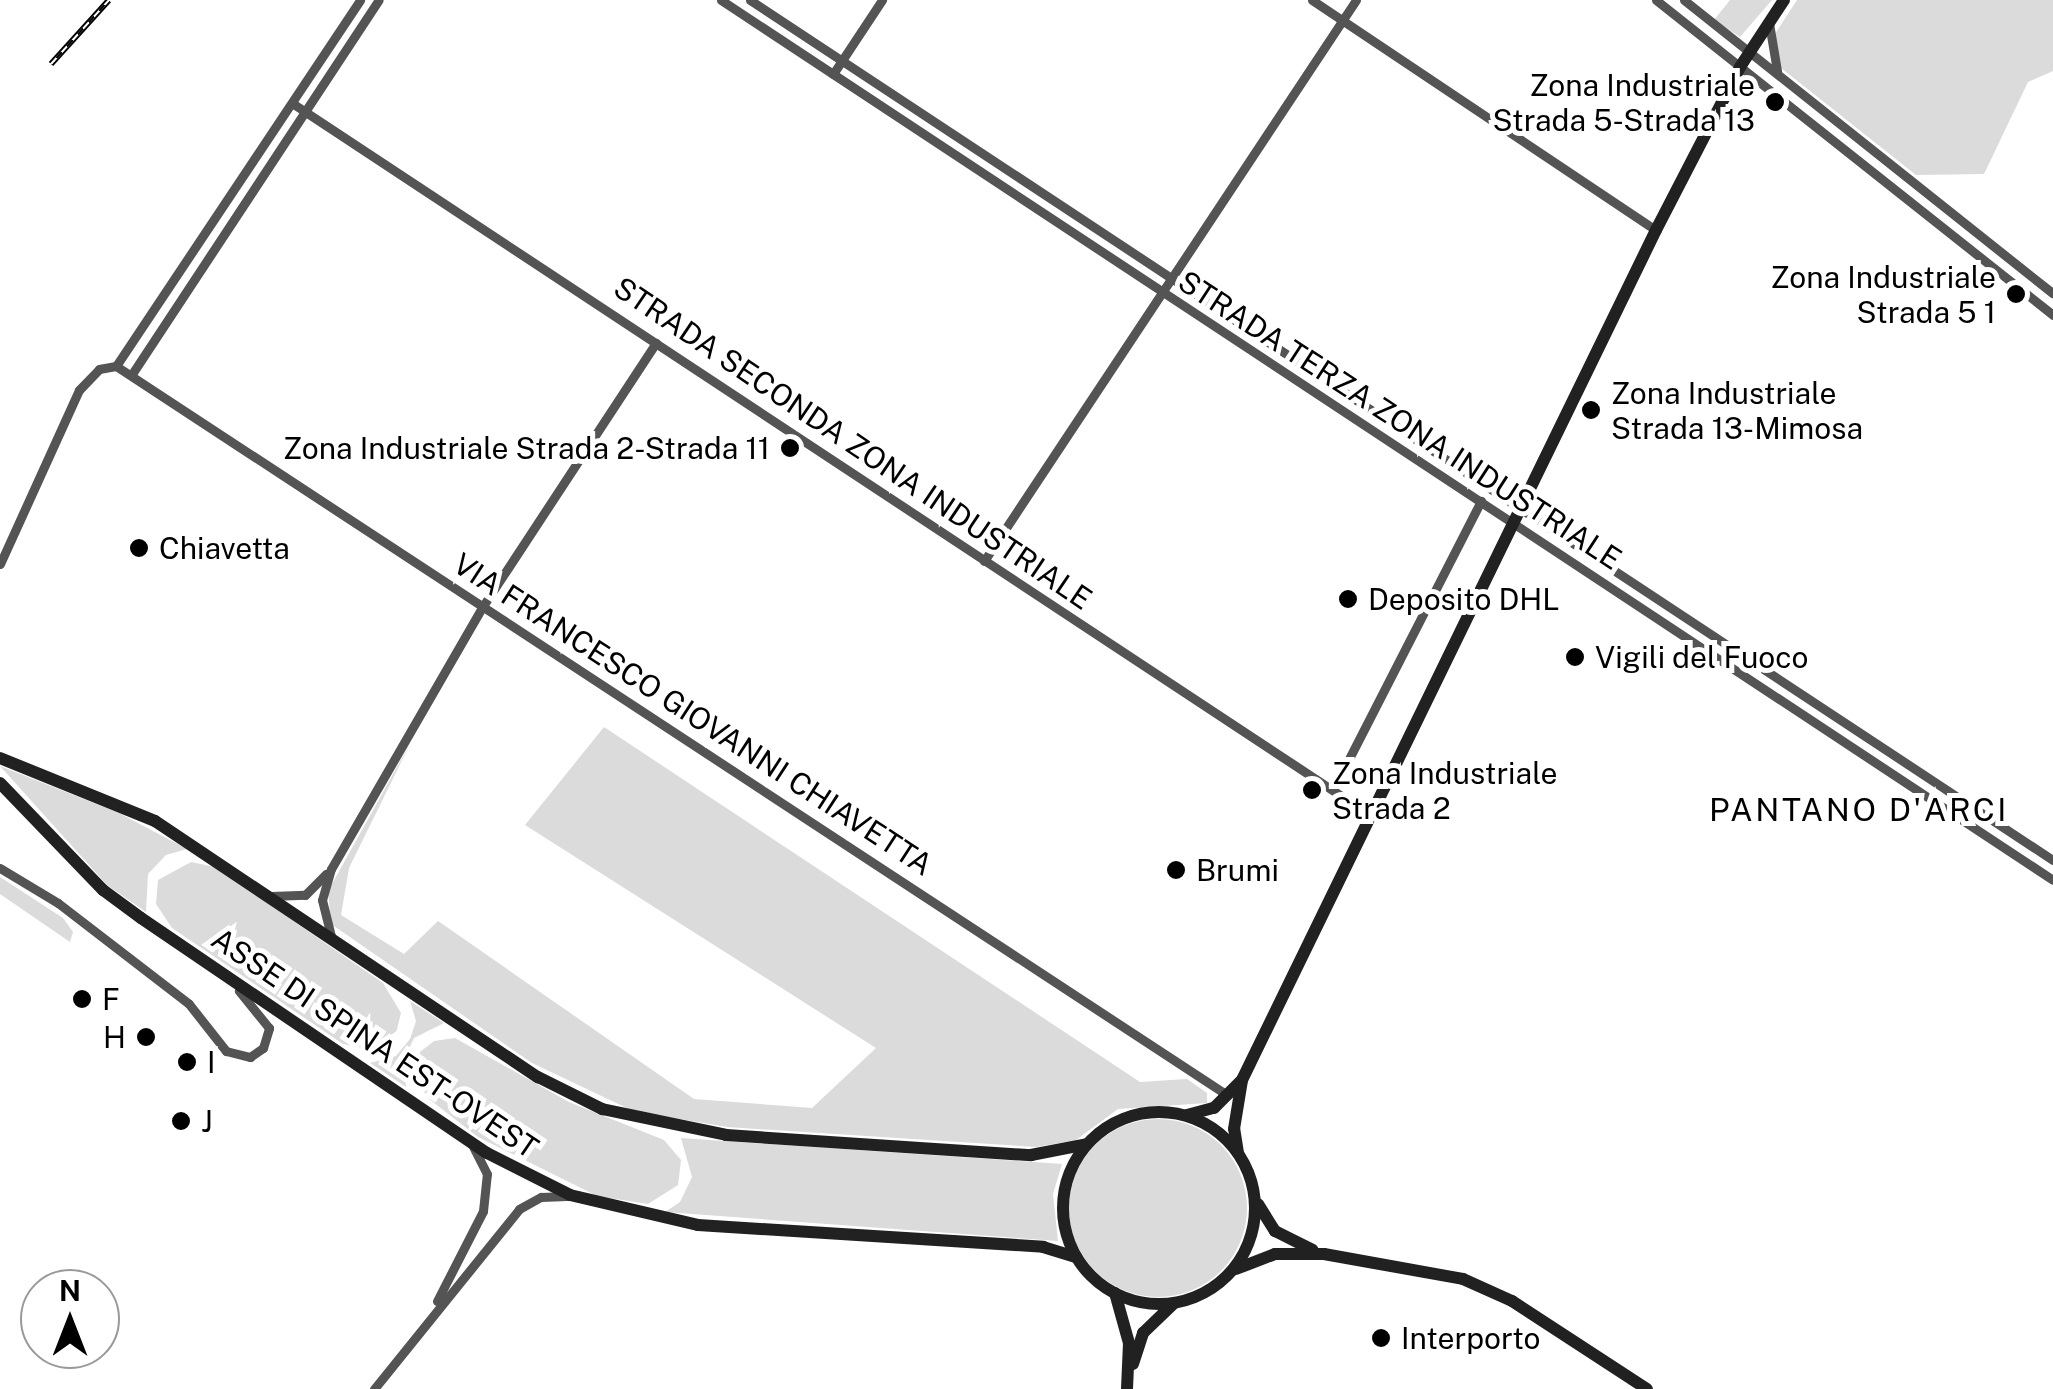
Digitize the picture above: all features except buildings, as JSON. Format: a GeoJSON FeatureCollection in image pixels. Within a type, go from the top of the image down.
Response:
{"type":"FeatureCollection","features":[{"type":"Feature","properties":{"kind":"main road"},"geometry":{"type":"LineString","coordinates":[[1324,1254],[1275,1231],[1254,1194],[1238,1153],[1234,1130],[1242,1080],[1656,230],[1740,68],[1784,0]]}},
{"type":"Feature","properties":{"kind":"main road","name":"ASSE DI SPINA EST-OVEST"},"geometry":{"type":"LineString","coordinates":[[0,758],[154,821],[538,1077],[632,1119],[698,1132],[1031,1155],[1087,1144]]}},
{"type":"Feature","properties":{"kind":"main road","name":"ASSE DI SPINA EST-OVEST"},"geometry":{"type":"LineString","coordinates":[[0,784],[103,890],[456,1132],[570,1196],[698,1224],[1043,1247],[1076,1257]]}},
{"type":"Feature","properties":{"kind":"main road"},"geometry":{"type":"LineString","coordinates":[[1242,1080],[1202,1113],[1131,1116],[1087,1144],[1063,1199],[1076,1257],[1114,1293],[1144,1303],[1176,1303],[1203,1294],[1231,1272],[1263,1256],[1324,1254],[1462,1279],[1512,1301],[1647,1389]]}},
{"type":"Feature","properties":{"kind":"main road"},"geometry":{"type":"LineString","coordinates":[[1183,1115],[1217,1131],[1238,1153]]}},
{"type":"Feature","properties":{"kind":"main road"},"geometry":{"type":"LineString","coordinates":[[1231,1272],[1252,1232],[1254,1194]]}},
{"type":"Feature","properties":{"kind":"main road"},"geometry":{"type":"LineString","coordinates":[[1114,1293],[1127,1330],[1128,1384]]}},
{"type":"Feature","properties":{"kind":"main road"},"geometry":{"type":"LineString","coordinates":[[1128,1384],[1142,1333],[1176,1303]]}},
{"type":"Feature","properties":{"kind":"street"},"geometry":{"type":"LineString","coordinates":[[0,564],[80,390],[98,369],[116,366],[360,0]]}},
{"type":"Feature","properties":{"kind":"street"},"geometry":{"type":"LineString","coordinates":[[132,374],[379,0]]}},
{"type":"Feature","properties":{"kind":"street","name":"STRADA TERZA ZONA INDUSTRIALE"},"geometry":{"type":"LineString","coordinates":[[721,0],[2053,880]]}},
{"type":"Feature","properties":{"kind":"street","name":"STRADA TERZA ZONA INDUSTRIALE"},"geometry":{"type":"LineString","coordinates":[[750,0],[2053,860]]}},
{"type":"Feature","properties":{"kind":"street"},"geometry":{"type":"LineString","coordinates":[[833,74],[882,0]]}},
{"type":"Feature","properties":{"kind":"street"},"geometry":{"type":"LineString","coordinates":[[1312,0],[1656,230]]}},
{"type":"Feature","properties":{"kind":"street"},"geometry":{"type":"LineString","coordinates":[[984,560],[1356,0]]}},
{"type":"Feature","properties":{"kind":"street"},"geometry":{"type":"LineString","coordinates":[[1656,0],[2053,315]]}},
{"type":"Feature","properties":{"kind":"street"},"geometry":{"type":"LineString","coordinates":[[1684,0],[2053,293]]}},
{"type":"Feature","properties":{"kind":"street"},"geometry":{"type":"LineString","coordinates":[[1769,22],[1771,58],[1782,78]]}},
{"type":"Feature","properties":{"kind":"street"},"geometry":{"type":"LineString","coordinates":[[788,44],[798,31]]}},
{"type":"Feature","properties":{"kind":"street","name":"STRADA SECONDA ZONA INDUSTRIALE"},"geometry":{"type":"LineString","coordinates":[[292,103],[1373,817]]}},
{"type":"Feature","properties":{"kind":"street"},"geometry":{"type":"LineString","coordinates":[[1013,194],[1023,180]]}},
{"type":"Feature","properties":{"kind":"street"},"geometry":{"type":"LineString","coordinates":[[332,939],[322,900],[332,868],[483,606],[656,343]]}},
{"type":"Feature","properties":{"kind":"street","name":"VIA FRANCESCO GIOVANNI CHIAVETTA"},"geometry":{"type":"LineString","coordinates":[[116,366],[1227,1095]]}},
{"type":"Feature","properties":{"kind":"street"},"geometry":{"type":"LineString","coordinates":[[1392,442],[1403,430]]}},
{"type":"Feature","properties":{"kind":"street"},"geometry":{"type":"LineString","coordinates":[[1333,790],[1481,501]]}},
{"type":"Feature","properties":{"kind":"street"},"geometry":{"type":"LineString","coordinates":[[1831,733],[1841,720]]}},
{"type":"Feature","properties":{"kind":"street"},"geometry":{"type":"LineString","coordinates":[[0,868],[58,903],[189,1004],[226,1051],[257,1054],[269,1037],[259,1010],[174,940]]}},
{"type":"Feature","properties":{"kind":"street"},"geometry":{"type":"LineString","coordinates":[[268,895],[306,895],[332,868]]}},
{"type":"Feature","properties":{"kind":"street"},"geometry":{"type":"LineString","coordinates":[[429,1316],[472,1240],[488,1186],[484,1163],[456,1132]]}},
{"type":"Feature","properties":{"kind":"street"},"geometry":{"type":"LineString","coordinates":[[374,1389],[429,1316],[526,1203],[570,1196]]}},
{"type":"Feature","properties":{"kind":"shaded area"},"geometry":{"type":"Polygon","coordinates":[[[1730,0],[1772,0],[1740,37],[1714,20],[1730,0]]]}},
{"type":"Feature","properties":{"kind":"shaded area"},"geometry":{"type":"Polygon","coordinates":[[[1797,0],[2053,0],[2053,71],[2028,82],[1984,174],[1916,175],[1781,68],[1773,37],[1797,0]]]}},
{"type":"Feature","properties":{"kind":"shaded area"},"geometry":{"type":"Polygon","coordinates":[[[604,727],[1140,1082],[1187,1079],[1207,1093],[1207,1103],[1118,1109],[1076,1140],[1037,1147],[727,1127],[633,1111],[532,1063],[331,924],[328,891],[411,742],[349,868],[341,915],[404,954],[438,921],[694,1099],[812,1108],[876,1048],[525,825],[604,727]]]}},
{"type":"Feature","properties":{"kind":"shaded area"},"geometry":{"type":"Polygon","coordinates":[[[0,766],[119,813],[187,849],[166,855],[148,874],[146,912],[107,885],[0,766]]]}},
{"type":"Feature","properties":{"kind":"shaded area"},"geometry":{"type":"Polygon","coordinates":[[[191,862],[215,867],[383,983],[401,1013],[394,1041],[377,1051],[343,1044],[172,928],[156,904],[158,880],[191,862]]]}},
{"type":"Feature","properties":{"kind":"shaded area"},"geometry":{"type":"Polygon","coordinates":[[[0,877],[63,918],[73,932],[70,942],[0,894],[0,877]]]}},
{"type":"Feature","properties":{"kind":"shaded area"},"geometry":{"type":"Polygon","coordinates":[[[410,1001],[444,1023],[414,1038],[404,1059],[406,1087],[370,1063],[396,1056],[410,1039],[416,1021],[410,1001]]]}},
{"type":"Feature","properties":{"kind":"shaded area"},"geometry":{"type":"Polygon","coordinates":[[[455,1038],[569,1102],[664,1140],[681,1160],[678,1185],[648,1204],[597,1196],[478,1137],[429,1099],[417,1081],[420,1052],[434,1041],[455,1038]]]}},
{"type":"Feature","properties":{"kind":"shaded area"},"geometry":{"type":"Polygon","coordinates":[[[1158,1119],[1192,1126],[1221,1145],[1240,1174],[1247,1208],[1240,1242],[1221,1271],[1192,1290],[1158,1297],[1124,1290],[1095,1271],[1076,1242],[1069,1208],[1076,1174],[1095,1145],[1124,1126],[1158,1119]]]}},
{"type":"Feature","properties":{"kind":"shaded area"},"geometry":{"type":"Polygon","coordinates":[[[681,1138],[1062,1164],[1053,1194],[1058,1241],[665,1212],[680,1202],[692,1177],[681,1138]]]}},
{"type":"Feature","properties":{"kind":"railway"},"geometry":{"type":"LineString","coordinates":[[51,64],[109,0]]}},
{"type":"Feature","properties":{"kind":"place","name":"Zona Industriale Strada 5-Strada 13"},"geometry":{"type":"Point","coordinates":[1775,102]}},
{"type":"Feature","properties":{"kind":"place","name":"Zona Industriale Strada 5 1"},"geometry":{"type":"Point","coordinates":[2016,294]}},
{"type":"Feature","properties":{"kind":"place","name":"Zona Industriale Strada 13-Mimosa"},"geometry":{"type":"Point","coordinates":[1591,410]}},
{"type":"Feature","properties":{"kind":"place","name":"Zona Industriale Strada 2-Strada 11"},"geometry":{"type":"Point","coordinates":[790,448]}},
{"type":"Feature","properties":{"kind":"place","name":"Chiavetta"},"geometry":{"type":"Point","coordinates":[139,548]}},
{"type":"Feature","properties":{"kind":"place","name":"Deposito DHL"},"geometry":{"type":"Point","coordinates":[1348,599]}},
{"type":"Feature","properties":{"kind":"place","name":"Vigili del Fuoco"},"geometry":{"type":"Point","coordinates":[1575,657]}},
{"type":"Feature","properties":{"kind":"place","name":"Zona Industriale Strada 2"},"geometry":{"type":"Point","coordinates":[1312,790]}},
{"type":"Feature","properties":{"kind":"place","name":"Brumi"},"geometry":{"type":"Point","coordinates":[1176,870]}},
{"type":"Feature","properties":{"kind":"place","name":"F"},"geometry":{"type":"Point","coordinates":[82,999]}},
{"type":"Feature","properties":{"kind":"place","name":"H"},"geometry":{"type":"Point","coordinates":[146,1037]}},
{"type":"Feature","properties":{"kind":"place","name":"I"},"geometry":{"type":"Point","coordinates":[187,1062]}},
{"type":"Feature","properties":{"kind":"place","name":"J"},"geometry":{"type":"Point","coordinates":[181,1121]}},
{"type":"Feature","properties":{"kind":"place","name":"Interporto"},"geometry":{"type":"Point","coordinates":[1381,1338]}},
{"type":"Feature","properties":{"kind":"district","name":"PANTANO D'ARCI"},"geometry":{"type":"Point","coordinates":[1859,810]}}]}
